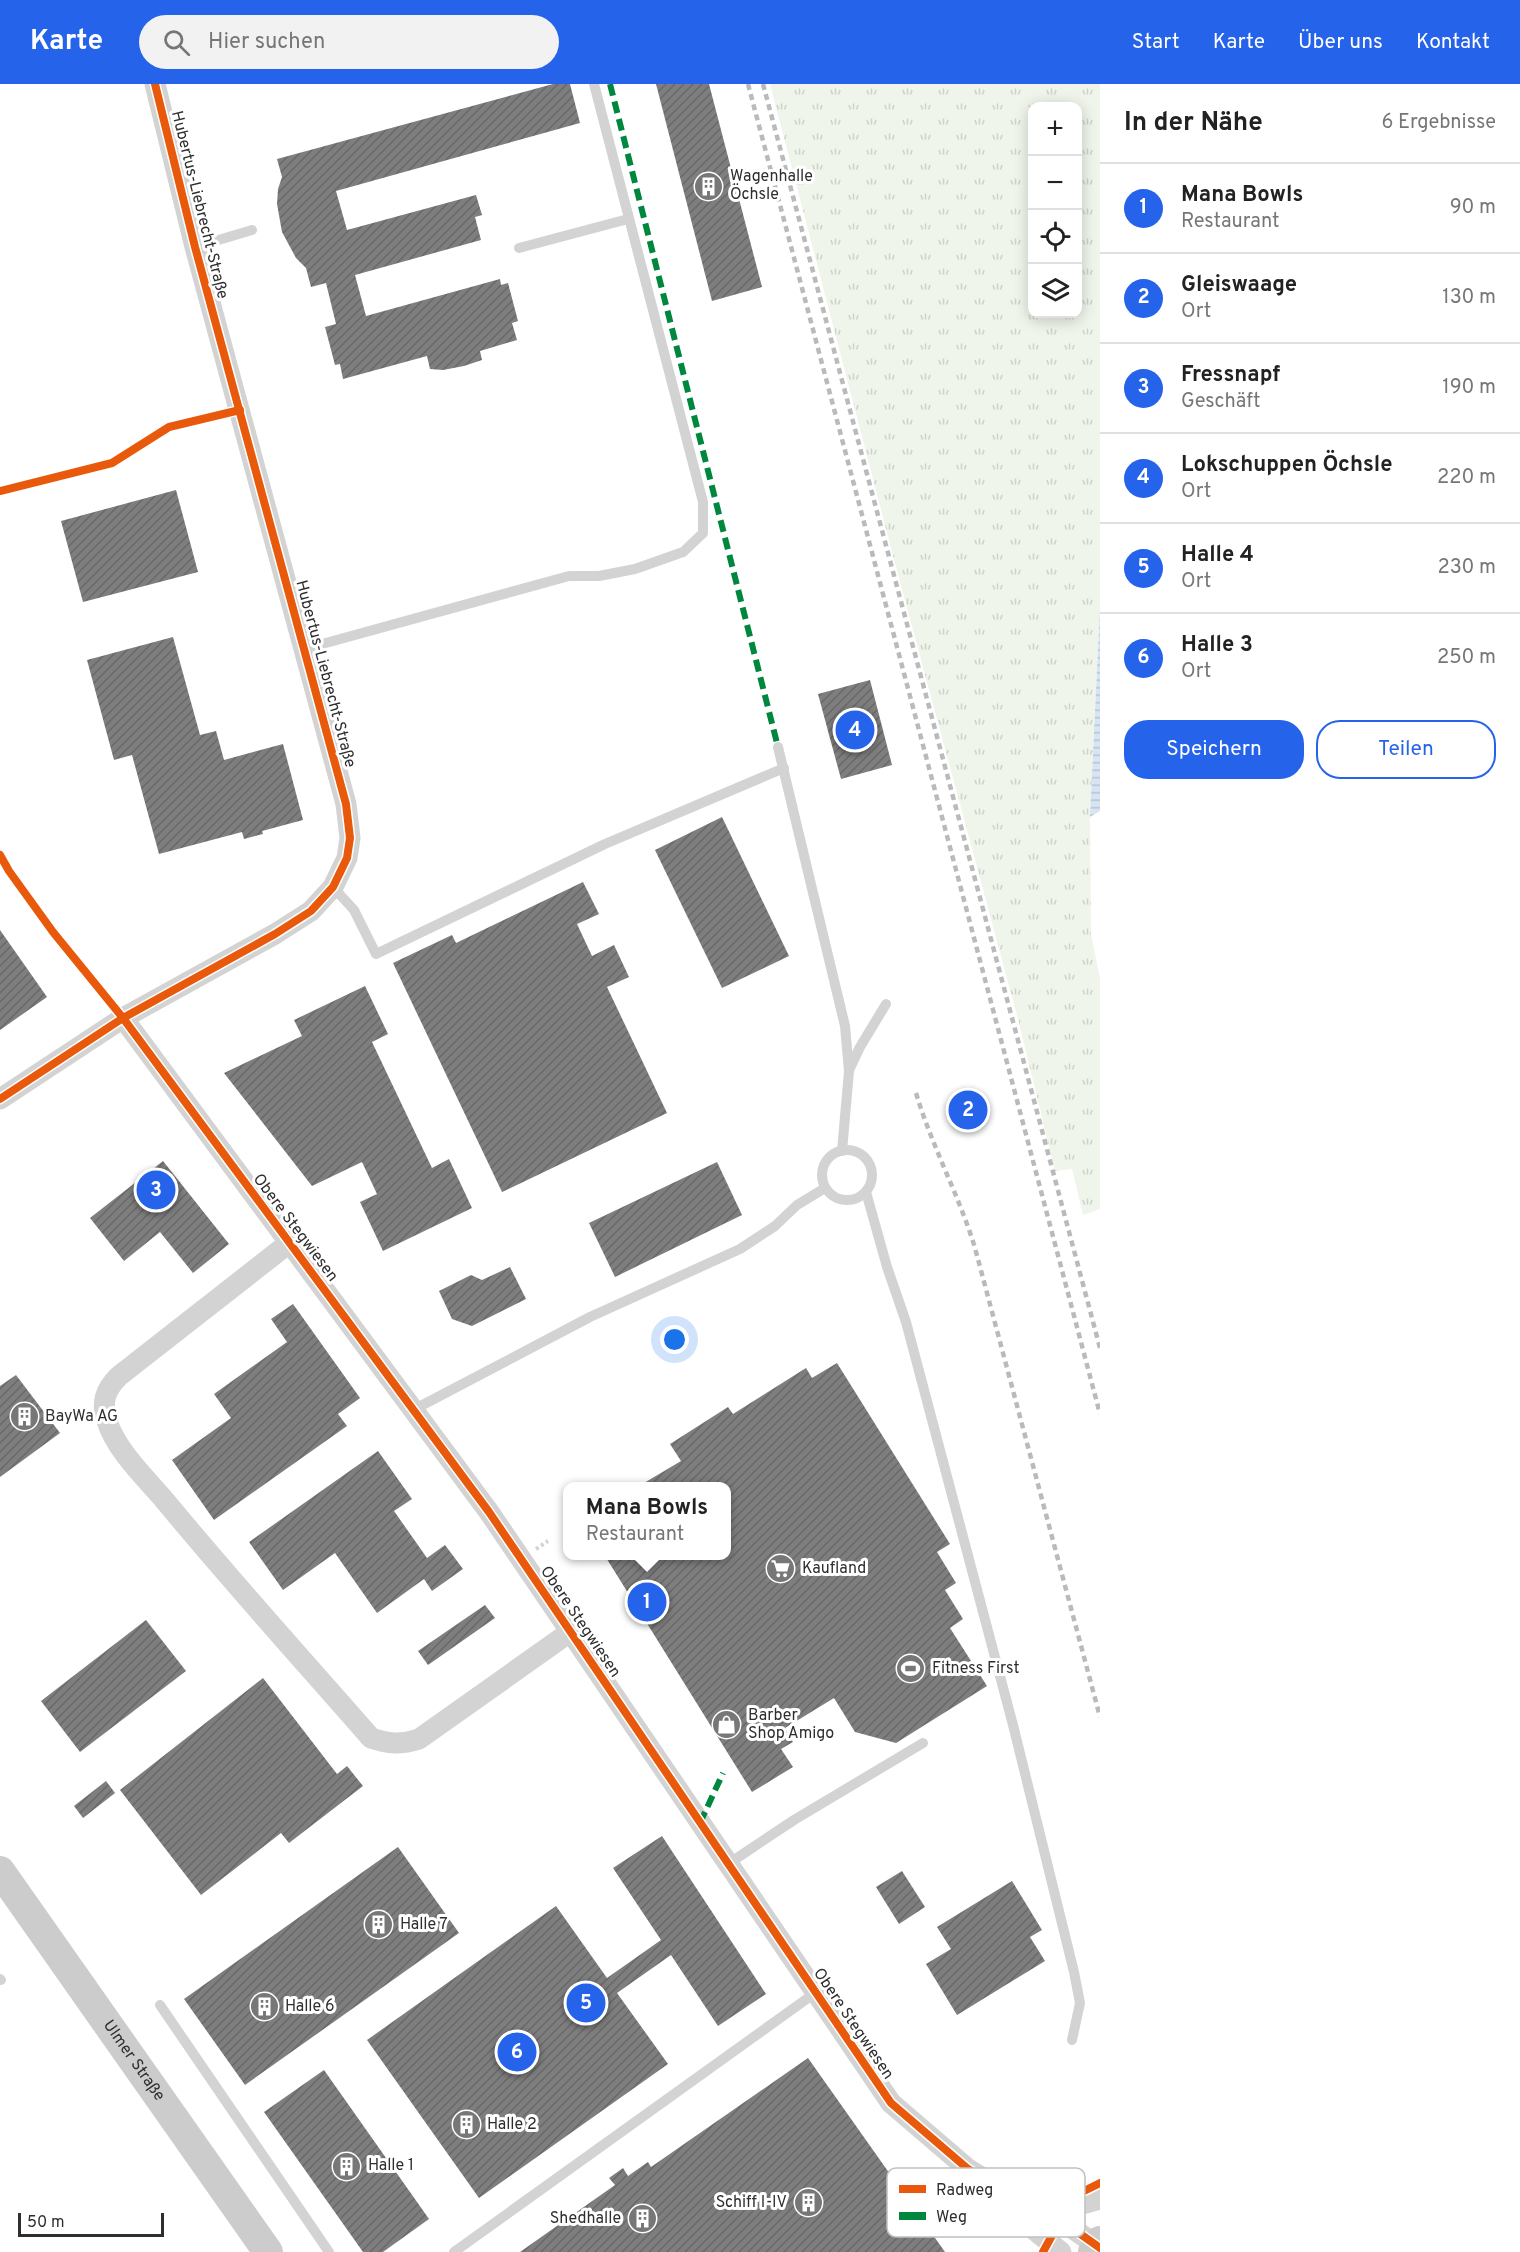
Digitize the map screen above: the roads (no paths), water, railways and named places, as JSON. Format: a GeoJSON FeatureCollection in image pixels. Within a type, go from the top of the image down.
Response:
{"type":"FeatureCollection","features":[{"type":"Feature","properties":{"kind":"main road","name":"Ulmer Straße"},"geometry":{"type":"LineString","coordinates":[[0,1871],[268,2252]]}},
{"type":"Feature","properties":{"kind":"street","name":"Hubertus-Liebrecht-Straße"},"geometry":{"type":"LineString","coordinates":[[0,1099],[123,1018],[275,934],[311,911],[333,886],[346,858],[350,838],[346,804],[195,247],[155,84]]}},
{"type":"Feature","properties":{"kind":"street","name":"Obere Stegwiesen"},"geometry":{"type":"LineString","coordinates":[[123,1018],[489,1512],[891,2103],[967,2168]]}},
{"type":"Feature","properties":{"kind":"street","name":"Obere Stegwiesen"},"geometry":{"type":"LineString","coordinates":[[290,1243],[118,1376],[108,1387],[103,1405],[107,1423],[116,1441],[177,1515],[371,1737],[388,1744],[402,1744],[418,1739],[570,1632]]}},
{"type":"Feature","properties":{"kind":"street","name":"Obere Stegwiesen"},"geometry":{"type":"LineString","coordinates":[[1085,2203],[1100,2199]]}},
{"type":"Feature","properties":{"kind":"street","name":"Obere Stegwiesen"},"geometry":{"type":"LineString","coordinates":[[1043,2237],[1061,2252]]}},
{"type":"Feature","properties":{"kind":"street","name":"Obere Stegwiesen"},"geometry":{"type":"LineString","coordinates":[[1084,2237],[1098,2247]]}},
{"type":"Feature","properties":{"kind":"lane"},"geometry":{"type":"LineString","coordinates":[[304,649],[569,576],[599,576],[635,569],[683,552],[703,533],[703,502],[594,84]]}},
{"type":"Feature","properties":{"kind":"lane"},"geometry":{"type":"LineString","coordinates":[[519,248],[628,219]]}},
{"type":"Feature","properties":{"kind":"lane"},"geometry":{"type":"LineString","coordinates":[[195,247],[252,230]]}},
{"type":"Feature","properties":{"kind":"lane"},"geometry":{"type":"LineString","coordinates":[[778,747],[845,1026],[849,1071],[842,1151]]}},
{"type":"Feature","properties":{"kind":"lane"},"geometry":{"type":"LineString","coordinates":[[333,886],[354,910],[376,954],[605,844],[784,768]]}},
{"type":"Feature","properties":{"kind":"lane"},"geometry":{"type":"LineString","coordinates":[[849,1071],[860,1047],[886,1004]]}},
{"type":"Feature","properties":{"kind":"lane"},"geometry":{"type":"LineString","coordinates":[[842,1151],[854,1151],[864,1158],[871,1168],[871,1180],[866,1192],[853,1200],[837,1199],[825,1188],[822,1177],[824,1166],[831,1156],[842,1151]]}},
{"type":"Feature","properties":{"kind":"lane"},"geometry":{"type":"LineString","coordinates":[[413,1410],[590,1317],[740,1249],[775,1226],[797,1205],[825,1188]]}},
{"type":"Feature","properties":{"kind":"lane"},"geometry":{"type":"LineString","coordinates":[[866,1192],[887,1267],[906,1322],[1054,1890],[1080,2003],[1072,2040]]}},
{"type":"Feature","properties":{"kind":"lane"},"geometry":{"type":"LineString","coordinates":[[728,1864],[794,1820],[923,1743]]}},
{"type":"Feature","properties":{"kind":"lane"},"geometry":{"type":"LineString","coordinates":[[454,2252],[815,1993]]}},
{"type":"Feature","properties":{"kind":"lane"},"geometry":{"type":"LineString","coordinates":[[160,2005],[329,2252]]}},
{"type":"Feature","properties":{"kind":"water"},"geometry":{"type":"Polygon","coordinates":[[[1100,608],[1100,811],[1090,817],[1099,628],[1100,608]]]}},
{"type":"Feature","properties":{"kind":"railway"},"geometry":{"type":"LineString","coordinates":[[748,84],[1100,1414]]}},
{"type":"Feature","properties":{"kind":"railway"},"geometry":{"type":"LineString","coordinates":[[763,84],[1100,1348]]}},
{"type":"Feature","properties":{"kind":"railway"},"geometry":{"type":"LineString","coordinates":[[916,1093],[975,1248],[1100,1717]]}},
{"type":"Feature","properties":{"kind":"place","name":"Wagenhalle Öchsle"},"geometry":{"type":"Point","coordinates":[709,186]}},
{"type":"Feature","properties":{"kind":"place","name":"Lokschuppen Öchsle"},"geometry":{"type":"Point","coordinates":[855,730]}},
{"type":"Feature","properties":{"kind":"place","name":"Gleiswaage"},"geometry":{"type":"Point","coordinates":[968,1110]}},
{"type":"Feature","properties":{"kind":"place","name":"Fressnapf"},"geometry":{"type":"Point","coordinates":[156,1190]}},
{"type":"Feature","properties":{"kind":"place","name":"BayWa AG"},"geometry":{"type":"Point","coordinates":[24,1417]}},
{"type":"Feature","properties":{"kind":"place","name":"Kaufland"},"geometry":{"type":"Point","coordinates":[781,1569]}},
{"type":"Feature","properties":{"kind":"place","name":"Mana Bowls"},"geometry":{"type":"Point","coordinates":[647,1602]}},
{"type":"Feature","properties":{"kind":"place","name":"Fitness First"},"geometry":{"type":"Point","coordinates":[911,1669]}},
{"type":"Feature","properties":{"kind":"place","name":"Barber Shop Amigo"},"geometry":{"type":"Point","coordinates":[727,1725]}},
{"type":"Feature","properties":{"kind":"place","name":"Halle 7"},"geometry":{"type":"Point","coordinates":[379,1925]}},
{"type":"Feature","properties":{"kind":"place","name":"Halle 4"},"geometry":{"type":"Point","coordinates":[586,2003]}},
{"type":"Feature","properties":{"kind":"place","name":"Halle 6"},"geometry":{"type":"Point","coordinates":[264,2007]}},
{"type":"Feature","properties":{"kind":"place","name":"Halle 3"},"geometry":{"type":"Point","coordinates":[517,2052]}},
{"type":"Feature","properties":{"kind":"place","name":"Halle 2"},"geometry":{"type":"Point","coordinates":[466,2125]}},
{"type":"Feature","properties":{"kind":"place","name":"Halle 1"},"geometry":{"type":"Point","coordinates":[347,2166]}},
{"type":"Feature","properties":{"kind":"place","name":"Schiff I-IV"},"geometry":{"type":"Point","coordinates":[808,2203]}},
{"type":"Feature","properties":{"kind":"place","name":"Shedhalle"},"geometry":{"type":"Point","coordinates":[642,2219]}}]}
